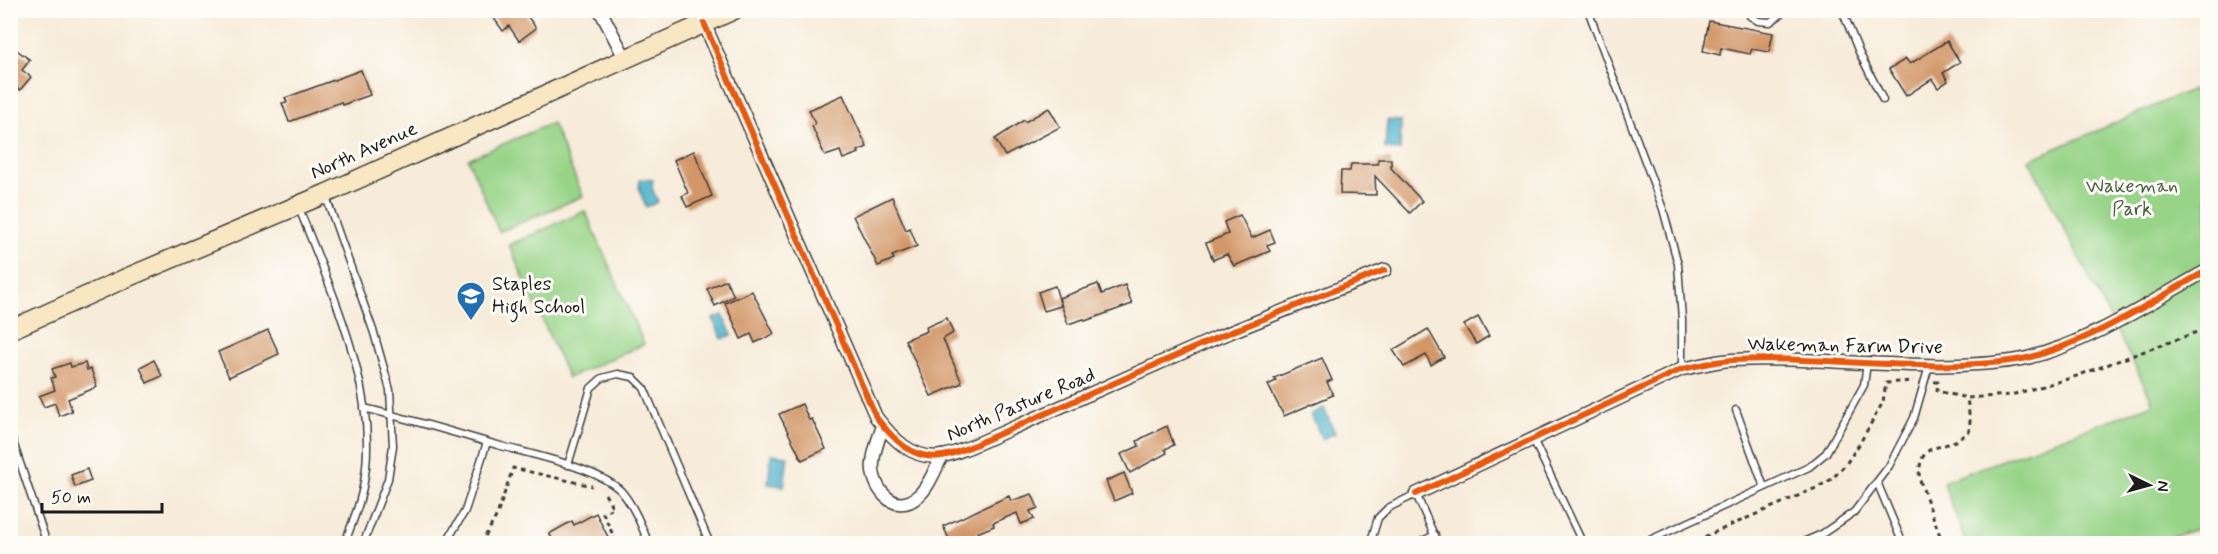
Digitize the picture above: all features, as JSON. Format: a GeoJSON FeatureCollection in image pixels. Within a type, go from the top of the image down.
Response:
{"type":"FeatureCollection","features":[{"type":"Feature","properties":{"kind":"street"},"geometry":{"type":"LineString","coordinates":[[600,10],[625,58]]}},
{"type":"Feature","properties":{"kind":"street","name":"North Avenue"},"geometry":{"type":"LineString","coordinates":[[10,330],[325,194],[734,10]]}},
{"type":"Feature","properties":{"kind":"street","name":"North Pasture Road"},"geometry":{"type":"LineString","coordinates":[[704,23],[876,417],[892,438],[910,450],[925,456],[942,456],[970,447],[1215,338],[1385,270]]}},
{"type":"Feature","properties":{"kind":"street","name":"Wakeman Farm Drive"},"geometry":{"type":"LineString","coordinates":[[1416,494],[1682,369],[1729,360],[1787,359],[1929,366],[1994,363],[2026,358],[2106,327],[2208,270]]}},
{"type":"Feature","properties":{"kind":"street","name":"North Pasture Road"},"geometry":{"type":"LineString","coordinates":[[883,426],[872,464],[880,490],[884,497],[893,504],[904,504],[917,497],[942,456]]}},
{"type":"Feature","properties":{"kind":"lane"},"geometry":{"type":"LineString","coordinates":[[1588,10],[1663,209],[1678,264],[1682,320],[1682,369]]}},
{"type":"Feature","properties":{"kind":"lane"},"geometry":{"type":"LineString","coordinates":[[1749,10],[1750,16],[1758,21],[1770,22],[1780,15],[1780,10]]}},
{"type":"Feature","properties":{"kind":"lane"},"geometry":{"type":"LineString","coordinates":[[1842,10],[1883,100]]}},
{"type":"Feature","properties":{"kind":"lane"},"geometry":{"type":"LineString","coordinates":[[325,194],[374,333],[390,390],[393,446],[388,479],[363,543]]}},
{"type":"Feature","properties":{"kind":"lane"},"geometry":{"type":"LineString","coordinates":[[298,205],[347,333],[362,390],[366,440],[363,485],[358,507],[344,543]]}},
{"type":"Feature","properties":{"kind":"lane"},"geometry":{"type":"LineString","coordinates":[[1641,543],[1809,467],[1826,453],[1864,385],[1867,363]]}},
{"type":"Feature","properties":{"kind":"lane"},"geometry":{"type":"LineString","coordinates":[[1799,543],[1822,534],[1854,512],[1889,466],[1914,418],[1929,366]]}},
{"type":"Feature","properties":{"kind":"lane"},"geometry":{"type":"LineString","coordinates":[[568,465],[591,388],[602,378],[618,374],[633,377],[644,388],[710,543]]}},
{"type":"Feature","properties":{"kind":"lane"},"geometry":{"type":"LineString","coordinates":[[364,408],[568,465],[604,479],[620,491],[635,511],[648,543]]}},
{"type":"Feature","properties":{"kind":"lane"},"geometry":{"type":"LineString","coordinates":[[1736,410],[1764,487]]}},
{"type":"Feature","properties":{"kind":"lane"},"geometry":{"type":"LineString","coordinates":[[10,433],[47,543]]}},
{"type":"Feature","properties":{"kind":"lane"},"geometry":{"type":"LineString","coordinates":[[1533,439],[1583,543]]}},
{"type":"Feature","properties":{"kind":"lane"},"geometry":{"type":"LineString","coordinates":[[445,543],[465,511],[488,442]]}},
{"type":"Feature","properties":{"kind":"lane"},"geometry":{"type":"LineString","coordinates":[[1877,482],[1904,543]]}},
{"type":"Feature","properties":{"kind":"lane"},"geometry":{"type":"LineString","coordinates":[[1370,543],[1378,518],[1388,508],[1416,494],[1438,543]]}},
{"type":"Feature","properties":{"kind":"lane"},"geometry":{"type":"LineString","coordinates":[[1416,543],[1435,536]]}},
{"type":"Feature","properties":{"kind":"path"},"geometry":{"type":"LineString","coordinates":[[1688,543],[1816,489],[1832,478],[1846,464],[1878,414],[1883,402],[1886,383],[1924,380],[1938,382],[1937,391],[1967,398],[2011,395],[2061,380],[2208,328]]}},
{"type":"Feature","properties":{"kind":"path"},"geometry":{"type":"LineString","coordinates":[[1943,543],[1919,478],[1919,468],[1924,455],[1935,447],[1957,440],[1968,431],[1970,421],[1967,398]]}},
{"type":"Feature","properties":{"kind":"path"},"geometry":{"type":"LineString","coordinates":[[481,543],[497,515],[513,468],[599,490],[614,508],[603,513],[617,543]]}},
{"type":"Feature","properties":{"kind":"green space","name":"Wakeman Park"},"geometry":{"type":"Polygon","coordinates":[[[2207,83],[2207,543],[2202,543],[2196,529],[2156,543],[1966,543],[1943,482],[2153,404],[2029,160],[2207,83]]]}},
{"type":"Feature","properties":{"kind":"green space"},"geometry":{"type":"Polygon","coordinates":[[[552,123],[583,196],[499,232],[468,159],[552,123]]]}},
{"type":"Feature","properties":{"kind":"green space"},"geometry":{"type":"Polygon","coordinates":[[[585,211],[644,344],[568,378],[509,245],[585,211]]]}},
{"type":"Feature","properties":{"kind":"water"},"geometry":{"type":"Polygon","coordinates":[[[1387,120],[1401,121],[1400,150],[1385,149],[1387,120]]]}},
{"type":"Feature","properties":{"kind":"water"},"geometry":{"type":"Polygon","coordinates":[[[640,179],[653,180],[652,188],[658,202],[646,207],[639,190],[640,179]]]}},
{"type":"Feature","properties":{"kind":"water"},"geometry":{"type":"Polygon","coordinates":[[[723,315],[732,335],[722,339],[713,319],[723,315]]]}},
{"type":"Feature","properties":{"kind":"water"},"geometry":{"type":"Polygon","coordinates":[[[1324,408],[1335,433],[1322,439],[1311,414],[1324,408]]]}},
{"type":"Feature","properties":{"kind":"water"},"geometry":{"type":"Polygon","coordinates":[[[771,454],[788,456],[784,486],[768,484],[771,454]]]}},
{"type":"Feature","properties":{"kind":"building"},"geometry":{"type":"Polygon","coordinates":[[[488,10],[523,10],[536,28],[519,41],[509,26],[503,31],[488,10]]]}},
{"type":"Feature","properties":{"kind":"building"},"geometry":{"type":"Polygon","coordinates":[[[1709,21],[1773,33],[1769,52],[1752,49],[1750,54],[1721,48],[1720,55],[1703,51],[1709,21]]]}},
{"type":"Feature","properties":{"kind":"building"},"geometry":{"type":"Polygon","coordinates":[[[1947,41],[1960,62],[1943,73],[1948,81],[1938,88],[1932,79],[1906,96],[1889,69],[1906,59],[1910,64],[1947,41]]]}},
{"type":"Feature","properties":{"kind":"building"},"geometry":{"type":"Polygon","coordinates":[[[10,45],[30,60],[22,70],[31,77],[20,90],[10,85],[10,45]]]}},
{"type":"Feature","properties":{"kind":"building"},"geometry":{"type":"Polygon","coordinates":[[[361,70],[370,95],[342,105],[341,102],[289,122],[282,103],[287,102],[285,98],[361,70]]]}},
{"type":"Feature","properties":{"kind":"building"},"geometry":{"type":"Polygon","coordinates":[[[843,95],[867,147],[843,159],[840,151],[825,156],[812,126],[815,124],[809,110],[843,95]]]}},
{"type":"Feature","properties":{"kind":"building"},"geometry":{"type":"Polygon","coordinates":[[[1049,108],[1060,127],[1005,156],[995,139],[1024,120],[1025,122],[1049,108]]]}},
{"type":"Feature","properties":{"kind":"building"},"geometry":{"type":"Polygon","coordinates":[[[694,151],[712,196],[687,207],[682,196],[688,193],[674,160],[694,151]]]}},
{"type":"Feature","properties":{"kind":"building"},"geometry":{"type":"Polygon","coordinates":[[[1378,159],[1391,159],[1391,168],[1422,201],[1410,213],[1375,176],[1376,195],[1340,194],[1341,171],[1350,171],[1351,164],[1378,164],[1378,159]]]}},
{"type":"Feature","properties":{"kind":"building"},"geometry":{"type":"Polygon","coordinates":[[[892,197],[906,230],[910,228],[917,246],[892,256],[894,259],[878,266],[853,216],[892,197]]]}},
{"type":"Feature","properties":{"kind":"building"},"geometry":{"type":"Polygon","coordinates":[[[1240,215],[1252,238],[1270,230],[1275,242],[1267,245],[1270,251],[1234,266],[1227,254],[1213,260],[1206,243],[1228,234],[1224,222],[1240,215]]]}},
{"type":"Feature","properties":{"kind":"building"},"geometry":{"type":"Polygon","coordinates":[[[726,280],[734,296],[715,306],[707,289],[726,280]]]}},
{"type":"Feature","properties":{"kind":"building"},"geometry":{"type":"Polygon","coordinates":[[[1098,284],[1102,294],[1125,285],[1132,304],[1085,321],[1084,319],[1068,324],[1059,298],[1098,284]]]}},
{"type":"Feature","properties":{"kind":"building"},"geometry":{"type":"Polygon","coordinates":[[[1055,286],[1061,306],[1044,311],[1038,292],[1055,286]]]}},
{"type":"Feature","properties":{"kind":"building"},"geometry":{"type":"Polygon","coordinates":[[[752,291],[774,334],[755,343],[751,334],[741,339],[725,303],[752,291]]]}},
{"type":"Feature","properties":{"kind":"building"},"geometry":{"type":"Polygon","coordinates":[[[1478,317],[1489,336],[1476,344],[1464,325],[1478,317]]]}},
{"type":"Feature","properties":{"kind":"building"},"geometry":{"type":"Polygon","coordinates":[[[947,318],[953,333],[943,339],[962,383],[931,396],[905,340],[927,331],[926,327],[947,318]]]}},
{"type":"Feature","properties":{"kind":"building"},"geometry":{"type":"Polygon","coordinates":[[[1428,329],[1444,357],[1431,365],[1426,355],[1404,367],[1393,350],[1428,329]]]}},
{"type":"Feature","properties":{"kind":"building"},"geometry":{"type":"Polygon","coordinates":[[[268,330],[279,354],[229,377],[218,352],[268,330]]]}},
{"type":"Feature","properties":{"kind":"building"},"geometry":{"type":"Polygon","coordinates":[[[1322,358],[1332,380],[1327,382],[1333,395],[1284,416],[1268,385],[1276,381],[1274,378],[1322,358]]]}},
{"type":"Feature","properties":{"kind":"building"},"geometry":{"type":"Polygon","coordinates":[[[154,360],[162,376],[147,383],[140,367],[154,360]]]}},
{"type":"Feature","properties":{"kind":"building"},"geometry":{"type":"Polygon","coordinates":[[[70,363],[71,367],[85,363],[87,370],[91,369],[97,387],[68,399],[72,411],[59,416],[55,403],[44,407],[39,396],[55,390],[51,378],[55,377],[52,369],[70,363]]]}},
{"type":"Feature","properties":{"kind":"building"},"geometry":{"type":"Polygon","coordinates":[[[802,404],[826,449],[802,460],[779,414],[802,404]]]}},
{"type":"Feature","properties":{"kind":"building"},"geometry":{"type":"Polygon","coordinates":[[[1167,426],[1174,445],[1165,449],[1167,453],[1130,473],[1121,454],[1139,446],[1137,441],[1167,426]]]}},
{"type":"Feature","properties":{"kind":"building"},"geometry":{"type":"Polygon","coordinates":[[[87,469],[91,481],[75,487],[71,475],[87,469]]]}},
{"type":"Feature","properties":{"kind":"building"},"geometry":{"type":"Polygon","coordinates":[[[1124,473],[1132,493],[1114,501],[1106,481],[1124,473]]]}},
{"type":"Feature","properties":{"kind":"building"},"geometry":{"type":"Polygon","coordinates":[[[1032,494],[1038,508],[1030,511],[1034,519],[1021,524],[1017,513],[977,533],[978,536],[972,538],[977,543],[951,543],[943,526],[1009,496],[1011,501],[1032,494]]]}},
{"type":"Feature","properties":{"kind":"building"},"geometry":{"type":"Polygon","coordinates":[[[596,513],[611,543],[556,543],[549,534],[572,521],[574,525],[596,513]]]}},
{"type":"Feature","properties":{"kind":"cycle path"},"geometry":{"type":"LineString","coordinates":[[704,23],[876,417],[896,440],[922,455],[931,457],[945,455],[970,447],[1216,338],[1385,270]]}},
{"type":"Feature","properties":{"kind":"cycle path"},"geometry":{"type":"LineString","coordinates":[[1416,494],[1682,369],[1713,362],[1760,359],[1903,365],[1985,364],[2019,360],[2051,351],[2098,332],[2208,270]]}},
{"type":"Feature","properties":{"kind":"place","name":"Staples High School"},"geometry":{"type":"Point","coordinates":[471,322]}}]}
